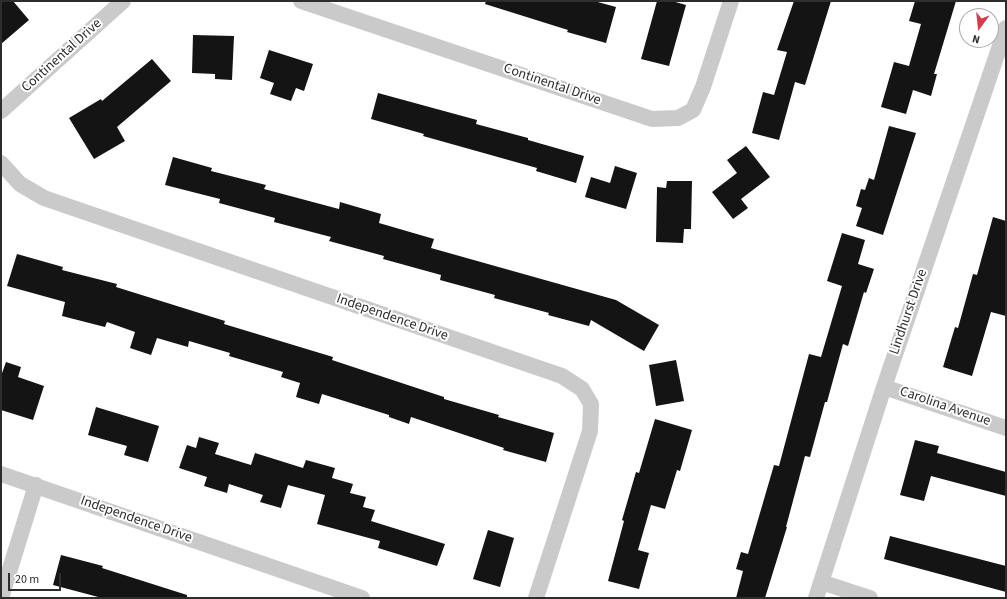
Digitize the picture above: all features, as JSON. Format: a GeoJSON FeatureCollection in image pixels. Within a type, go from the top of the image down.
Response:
{"type":"FeatureCollection","features":[{"type":"Feature","properties":{"kind":"street","name":"Continental Drive"},"geometry":{"type":"LineString","coordinates":[[1,111],[123,1]]}},
{"type":"Feature","properties":{"kind":"street","name":"Continental Drive"},"geometry":{"type":"LineString","coordinates":[[301,1],[652,119],[678,118],[693,110],[703,87],[731,1]]}},
{"type":"Feature","properties":{"kind":"street","name":"Lindhurst Drive"},"geometry":{"type":"LineString","coordinates":[[816,598],[884,387],[1006,28]]}},
{"type":"Feature","properties":{"kind":"street","name":"Independence Drive"},"geometry":{"type":"LineString","coordinates":[[1,163],[20,184],[44,198],[562,376],[582,389],[591,404],[590,431],[536,598]]}},
{"type":"Feature","properties":{"kind":"street","name":"Carolina Avenue"},"geometry":{"type":"LineString","coordinates":[[884,387],[1006,428]]}},
{"type":"Feature","properties":{"kind":"street","name":"Independence Drive"},"geometry":{"type":"LineString","coordinates":[[1,474],[362,598]]}},
{"type":"Feature","properties":{"kind":"street"},"geometry":{"type":"LineString","coordinates":[[2,598],[36,485]]}},
{"type":"Feature","properties":{"kind":"street"},"geometry":{"type":"LineString","coordinates":[[820,582],[870,598]]}},
{"type":"Feature","properties":{"kind":"building"},"geometry":{"type":"Polygon","coordinates":[[[1,1],[13,1],[29,20],[1,44],[1,1]]]}},
{"type":"Feature","properties":{"kind":"building"},"geometry":{"type":"Polygon","coordinates":[[[486,1],[594,1],[616,7],[606,43],[567,32],[568,30],[485,4],[486,1]]]}},
{"type":"Feature","properties":{"kind":"building"},"geometry":{"type":"Polygon","coordinates":[[[657,1],[672,1],[686,5],[669,66],[641,59],[657,1]]]}},
{"type":"Feature","properties":{"kind":"building"},"geometry":{"type":"Polygon","coordinates":[[[794,1],[831,1],[805,85],[795,82],[779,140],[752,133],[763,92],[774,95],[787,52],[777,50],[794,1]]]}},
{"type":"Feature","properties":{"kind":"building"},"geometry":{"type":"Polygon","coordinates":[[[915,1],[956,1],[934,74],[937,74],[931,96],[913,90],[906,114],[881,107],[894,62],[909,66],[921,24],[909,21],[915,1]]]}},
{"type":"Feature","properties":{"kind":"building"},"geometry":{"type":"Polygon","coordinates":[[[193,35],[234,36],[232,80],[215,79],[215,74],[192,73],[193,35]]]}},
{"type":"Feature","properties":{"kind":"building"},"geometry":{"type":"Polygon","coordinates":[[[269,50],[313,64],[304,91],[296,88],[291,101],[270,94],[274,83],[260,78],[269,50]]]}},
{"type":"Feature","properties":{"kind":"building"},"geometry":{"type":"Polygon","coordinates":[[[152,59],[171,81],[117,127],[125,141],[94,159],[69,118],[101,99],[102,101],[152,59]]]}},
{"type":"Feature","properties":{"kind":"building"},"geometry":{"type":"Polygon","coordinates":[[[378,93],[477,120],[476,124],[528,138],[528,140],[584,156],[576,183],[536,171],[537,168],[423,136],[424,134],[371,119],[378,93]]]}},
{"type":"Feature","properties":{"kind":"building"},"geometry":{"type":"Polygon","coordinates":[[[889,126],[916,133],[883,235],[856,226],[862,208],[856,206],[861,189],[865,190],[869,178],[874,180],[889,126]]]}},
{"type":"Feature","properties":{"kind":"building"},"geometry":{"type":"Polygon","coordinates":[[[746,146],[770,177],[741,199],[748,208],[733,219],[712,192],[737,173],[727,160],[746,146]]]}},
{"type":"Feature","properties":{"kind":"building"},"geometry":{"type":"Polygon","coordinates":[[[173,157],[212,168],[211,171],[266,185],[264,189],[339,209],[340,202],[381,214],[379,223],[434,239],[431,248],[616,300],[659,325],[644,351],[591,320],[589,326],[494,298],[495,295],[440,280],[441,275],[383,259],[384,256],[329,241],[331,237],[274,222],[275,218],[219,203],[220,199],[165,185],[173,157]]]}},
{"type":"Feature","properties":{"kind":"building"},"geometry":{"type":"Polygon","coordinates":[[[615,166],[637,173],[626,209],[585,197],[591,177],[610,183],[615,166]]]}},
{"type":"Feature","properties":{"kind":"building"},"geometry":{"type":"Polygon","coordinates":[[[667,181],[692,181],[691,229],[684,229],[683,243],[656,242],[657,187],[666,188],[667,181]]]}},
{"type":"Feature","properties":{"kind":"building"},"geometry":{"type":"Polygon","coordinates":[[[993,217],[1006,221],[1006,316],[991,312],[972,376],[943,367],[955,327],[958,328],[973,274],[977,275],[993,217]]]}},
{"type":"Feature","properties":{"kind":"building"},"geometry":{"type":"Polygon","coordinates":[[[842,233],[865,240],[858,264],[874,269],[866,293],[864,292],[848,346],[843,344],[810,457],[805,456],[787,527],[765,598],[736,598],[743,571],[736,569],[741,552],[748,554],[774,465],[779,466],[809,354],[821,357],[842,286],[827,281],[842,233]]]}},
{"type":"Feature","properties":{"kind":"building"},"geometry":{"type":"Polygon","coordinates":[[[17,254],[63,267],[62,270],[117,284],[116,287],[225,321],[224,324],[333,357],[332,360],[444,397],[444,399],[499,415],[498,417],[554,433],[546,462],[503,450],[504,448],[411,417],[409,424],[389,417],[389,415],[322,394],[319,404],[296,397],[300,383],[281,377],[283,372],[229,356],[230,353],[189,341],[188,347],[157,338],[151,355],[130,348],[135,332],[107,322],[105,327],[62,316],[65,302],[7,286],[17,254]]]}},
{"type":"Feature","properties":{"kind":"building"},"geometry":{"type":"Polygon","coordinates":[[[676,360],[684,401],[656,406],[649,365],[676,360]]]}},
{"type":"Feature","properties":{"kind":"building"},"geometry":{"type":"Polygon","coordinates":[[[6,362],[21,367],[18,377],[44,386],[33,420],[1,410],[1,376],[6,362]]]}},
{"type":"Feature","properties":{"kind":"building"},"geometry":{"type":"Polygon","coordinates":[[[96,407],[159,426],[148,462],[124,455],[127,446],[88,435],[96,407]]]}},
{"type":"Feature","properties":{"kind":"building"},"geometry":{"type":"Polygon","coordinates":[[[655,419],[692,430],[680,471],[677,470],[665,509],[651,505],[638,550],[649,553],[639,589],[608,581],[624,521],[622,520],[636,472],[639,473],[655,419]]]}},
{"type":"Feature","properties":{"kind":"building"},"geometry":{"type":"Polygon","coordinates":[[[199,437],[219,443],[215,454],[251,465],[255,453],[303,468],[306,460],[335,468],[332,478],[353,484],[350,493],[366,497],[363,507],[375,510],[371,521],[445,544],[437,566],[378,548],[380,541],[317,524],[325,495],[288,485],[281,508],[260,502],[263,495],[229,484],[227,493],[204,486],[207,477],[179,468],[187,445],[196,448],[199,437]]]}},
{"type":"Feature","properties":{"kind":"building"},"geometry":{"type":"Polygon","coordinates":[[[915,440],[939,446],[937,453],[1006,472],[1006,496],[931,476],[924,501],[900,495],[915,440]]]}},
{"type":"Feature","properties":{"kind":"building"},"geometry":{"type":"Polygon","coordinates":[[[488,530],[514,538],[500,587],[473,579],[488,530]]]}},
{"type":"Feature","properties":{"kind":"building"},"geometry":{"type":"Polygon","coordinates":[[[890,536],[1006,566],[1006,592],[884,559],[890,536]]]}},
{"type":"Feature","properties":{"kind":"building"},"geometry":{"type":"Polygon","coordinates":[[[61,555],[103,566],[102,568],[187,595],[187,598],[102,598],[53,585],[61,555]]]}}]}
